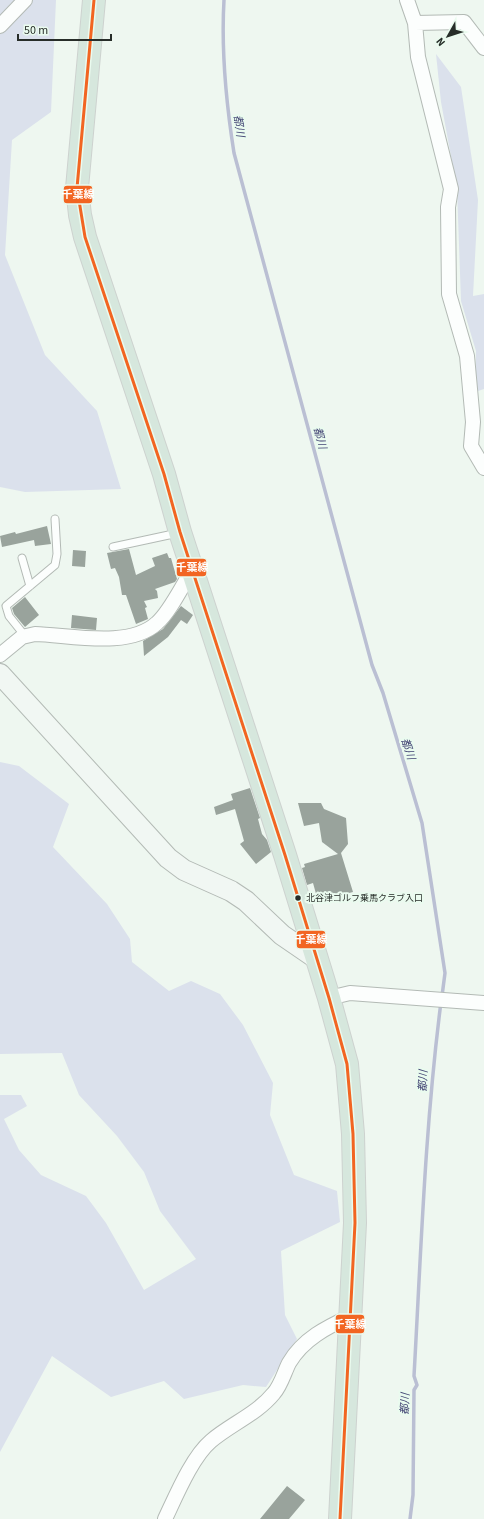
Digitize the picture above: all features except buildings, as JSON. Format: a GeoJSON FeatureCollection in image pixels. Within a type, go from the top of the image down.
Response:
{"type":"FeatureCollection","features":[{"type":"Feature","properties":{"kind":"highway"},"geometry":{"type":"LineString","coordinates":[[94,0],[77,188],[80,215],[85,237],[164,474],[180,532],[285,854],[329,998],[347,1064],[353,1134],[355,1223],[340,1519]]}},
{"type":"Feature","properties":{"kind":"street"},"geometry":{"type":"LineString","coordinates":[[0,26],[25,0]]}},
{"type":"Feature","properties":{"kind":"street"},"geometry":{"type":"LineString","coordinates":[[407,0],[415,23],[418,57],[451,189],[448,207],[449,294],[467,356],[473,422],[470,446],[484,468]]}},
{"type":"Feature","properties":{"kind":"street"},"geometry":{"type":"LineString","coordinates":[[415,23],[464,22],[484,48]]}},
{"type":"Feature","properties":{"kind":"street"},"geometry":{"type":"LineString","coordinates":[[0,655],[22,637],[26,636],[42,634],[121,638],[141,632],[157,624],[169,609],[193,569]]}},
{"type":"Feature","properties":{"kind":"street"},"geometry":{"type":"LineString","coordinates":[[0,674],[168,858],[184,870],[231,891],[246,901],[282,935],[317,959]]}},
{"type":"Feature","properties":{"kind":"street"},"geometry":{"type":"LineString","coordinates":[[329,998],[350,993],[484,1002]]}},
{"type":"Feature","properties":{"kind":"street"},"geometry":{"type":"LineString","coordinates":[[165,1519],[193,1463],[210,1441],[251,1414],[274,1393],[290,1362],[301,1346],[326,1327],[351,1316]]}},
{"type":"Feature","properties":{"kind":"lane"},"geometry":{"type":"LineString","coordinates":[[26,636],[9,616],[6,606],[55,565],[57,554],[55,519]]}},
{"type":"Feature","properties":{"kind":"lane"},"geometry":{"type":"LineString","coordinates":[[113,547],[180,532]]}},
{"type":"Feature","properties":{"kind":"lane"},"geometry":{"type":"LineString","coordinates":[[22,558],[30,586]]}},
{"type":"Feature","properties":{"kind":"shaded area"},"geometry":{"type":"Polygon","coordinates":[[[0,0],[56,0],[51,112],[12,140],[5,255],[45,355],[97,411],[121,489],[25,492],[0,487],[0,0]]]}},
{"type":"Feature","properties":{"kind":"shaded area"},"geometry":{"type":"Polygon","coordinates":[[[436,54],[461,87],[478,200],[473,296],[484,294],[484,389],[475,392],[476,351],[461,301],[457,189],[441,102],[436,54]]]}},
{"type":"Feature","properties":{"kind":"shaded area"},"geometry":{"type":"Polygon","coordinates":[[[0,762],[19,766],[69,804],[53,847],[107,904],[130,939],[132,962],[169,991],[191,981],[220,994],[243,1025],[273,1083],[270,1115],[294,1175],[337,1191],[340,1222],[281,1251],[285,1315],[297,1339],[266,1387],[243,1385],[184,1399],[164,1381],[111,1397],[52,1356],[0,1452],[0,1095],[21,1095],[27,1106],[4,1119],[19,1150],[41,1175],[86,1196],[106,1223],[144,1290],[196,1259],[160,1211],[144,1172],[117,1136],[79,1095],[62,1053],[0,1054],[0,762]]]}},
{"type":"Feature","properties":{"kind":"waterway","name":"都川"},"geometry":{"type":"LineString","coordinates":[[224,0],[223,38],[225,76],[234,153],[372,665],[383,693],[422,823],[445,973],[442,996]]}},
{"type":"Feature","properties":{"kind":"waterway","name":"都川"},"geometry":{"type":"LineString","coordinates":[[410,1519],[413,1495],[414,1390],[417,1385],[414,1376],[424,1189],[431,1095],[441,1002]]}},
{"type":"Feature","properties":{"kind":"transit line","name":"千葉線"},"geometry":{"type":"LineString","coordinates":[[94,0],[77,188],[85,237],[164,474],[180,532],[285,855],[329,998],[347,1064],[353,1134],[355,1223],[340,1519]]}},
{"type":"Feature","properties":{"kind":"place","name":"北谷津ゴルフ乗馬クラブ入口"},"geometry":{"type":"Point","coordinates":[298,898]}}]}
